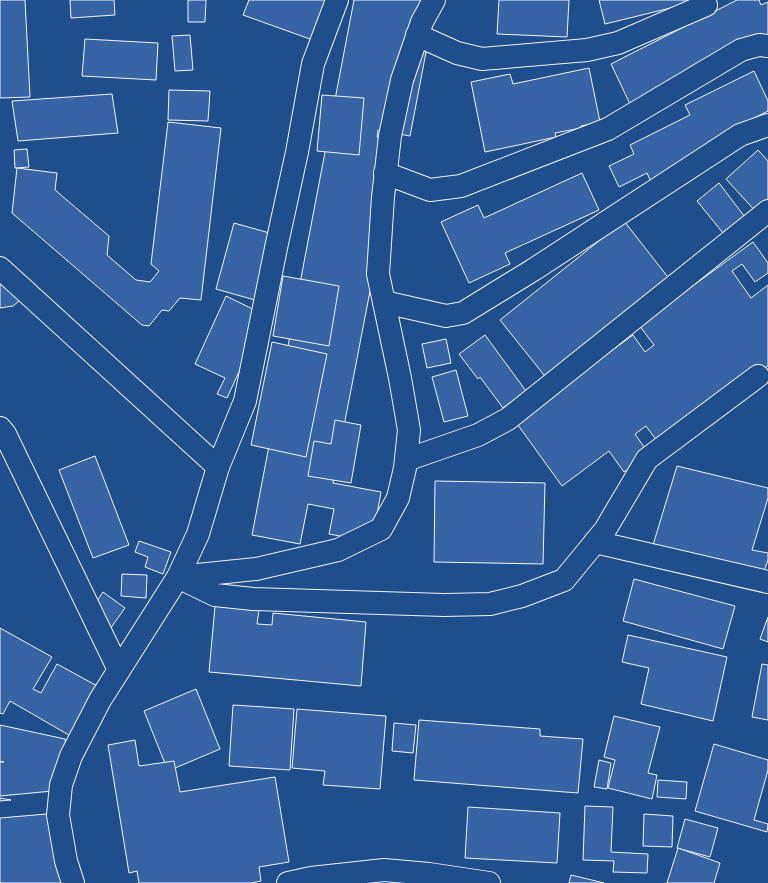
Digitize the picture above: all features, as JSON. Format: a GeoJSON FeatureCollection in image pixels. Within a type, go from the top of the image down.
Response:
{"type":"FeatureCollection","features":[{"type":"Feature","properties":{"kind":"street"},"geometry":{"type":"LineString","coordinates":[[73,883],[66,861],[58,815],[61,785],[71,756],[100,700],[178,577],[198,534],[218,467],[245,401],[297,152],[313,64],[337,0]]}},
{"type":"Feature","properties":{"kind":"street"},"geometry":{"type":"LineString","coordinates":[[178,577],[256,569],[338,550],[381,530],[398,498],[406,460],[409,430],[378,274],[385,173],[390,136],[402,80],[422,22],[434,0]]}},
{"type":"Feature","properties":{"kind":"street"},"geometry":{"type":"LineString","coordinates":[[417,35],[457,53],[482,59],[588,50],[618,43],[706,5]]}},
{"type":"Feature","properties":{"kind":"street"},"geometry":{"type":"LineString","coordinates":[[385,173],[430,190],[460,186],[608,129],[741,50],[759,45],[768,46]]}},
{"type":"Feature","properties":{"kind":"street"},"geometry":{"type":"LineString","coordinates":[[384,302],[446,316],[463,313],[540,265],[740,135],[768,125]]}},
{"type":"Feature","properties":{"kind":"street"},"geometry":{"type":"LineString","coordinates":[[406,460],[478,435],[508,419],[768,211]]}},
{"type":"Feature","properties":{"kind":"street"},"geometry":{"type":"LineString","coordinates":[[0,268],[218,467]]}},
{"type":"Feature","properties":{"kind":"street"},"geometry":{"type":"LineString","coordinates":[[178,577],[215,595],[253,599],[490,604],[522,596],[564,580],[605,530],[647,459],[758,376]]}},
{"type":"Feature","properties":{"kind":"street"},"geometry":{"type":"LineString","coordinates":[[0,428],[5,434],[119,670]]}},
{"type":"Feature","properties":{"kind":"street"},"geometry":{"type":"LineString","coordinates":[[595,542],[768,582]]}},
{"type":"Feature","properties":{"kind":"street"},"geometry":{"type":"LineString","coordinates":[[288,883],[311,878],[384,870],[429,874],[489,883]]}},
{"type":"Feature","properties":{"kind":"building"},"geometry":{"type":"Polygon","coordinates":[[[0,0],[25,0],[30,97],[0,98],[0,0]]]}},
{"type":"Feature","properties":{"kind":"building"},"geometry":{"type":"Polygon","coordinates":[[[70,0],[114,0],[115,15],[71,18],[70,0]]]}},
{"type":"Feature","properties":{"kind":"building"},"geometry":{"type":"Polygon","coordinates":[[[188,0],[206,0],[205,22],[188,22],[188,0]]]}},
{"type":"Feature","properties":{"kind":"building"},"geometry":{"type":"Polygon","coordinates":[[[249,0],[337,0],[321,43],[243,15],[249,0]]]}},
{"type":"Feature","properties":{"kind":"building"},"geometry":{"type":"Polygon","coordinates":[[[354,0],[436,0],[410,136],[378,130],[377,137],[399,141],[333,483],[381,492],[372,542],[329,534],[334,509],[308,504],[300,544],[252,535],[354,0]]]}},
{"type":"Feature","properties":{"kind":"building"},"geometry":{"type":"Polygon","coordinates":[[[499,0],[569,0],[567,37],[497,34],[499,0]]]}},
{"type":"Feature","properties":{"kind":"building"},"geometry":{"type":"Polygon","coordinates":[[[599,0],[703,0],[605,24],[599,0]]]}},
{"type":"Feature","properties":{"kind":"building"},"geometry":{"type":"Polygon","coordinates":[[[737,0],[759,0],[761,5],[768,2],[768,35],[630,104],[611,64],[737,0]]]}},
{"type":"Feature","properties":{"kind":"building"},"geometry":{"type":"Polygon","coordinates":[[[190,35],[193,70],[175,71],[172,36],[190,35]]]}},
{"type":"Feature","properties":{"kind":"building"},"geometry":{"type":"Polygon","coordinates":[[[85,39],[158,43],[156,80],[82,76],[85,39]]]}},
{"type":"Feature","properties":{"kind":"building"},"geometry":{"type":"Polygon","coordinates":[[[589,68],[600,122],[581,126],[581,128],[555,133],[556,137],[485,152],[471,82],[510,74],[513,84],[589,68]]]}},
{"type":"Feature","properties":{"kind":"building"},"geometry":{"type":"Polygon","coordinates":[[[754,71],[768,101],[768,111],[750,120],[756,131],[651,182],[647,173],[619,187],[609,166],[634,154],[630,145],[690,115],[685,105],[754,71]]]}},
{"type":"Feature","properties":{"kind":"building"},"geometry":{"type":"Polygon","coordinates":[[[169,90],[210,91],[208,121],[168,120],[169,90]]]}},
{"type":"Feature","properties":{"kind":"building"},"geometry":{"type":"Polygon","coordinates":[[[112,94],[118,133],[18,141],[12,101],[112,94]]]}},
{"type":"Feature","properties":{"kind":"building"},"geometry":{"type":"Polygon","coordinates":[[[322,95],[364,98],[359,155],[317,151],[322,95]]]}},
{"type":"Feature","properties":{"kind":"building"},"geometry":{"type":"Polygon","coordinates":[[[168,122],[221,128],[201,300],[180,298],[169,311],[162,310],[149,326],[142,325],[12,213],[17,168],[57,173],[55,190],[109,236],[107,255],[136,280],[150,282],[159,271],[151,264],[168,122]]]}},
{"type":"Feature","properties":{"kind":"building"},"geometry":{"type":"Polygon","coordinates":[[[27,149],[29,167],[15,168],[14,150],[27,149]]]}},
{"type":"Feature","properties":{"kind":"building"},"geometry":{"type":"Polygon","coordinates":[[[758,150],[768,161],[768,205],[758,214],[726,179],[758,150]]]}},
{"type":"Feature","properties":{"kind":"building"},"geometry":{"type":"Polygon","coordinates":[[[582,173],[599,210],[505,253],[510,264],[469,283],[441,222],[478,205],[484,218],[582,173]]]}},
{"type":"Feature","properties":{"kind":"building"},"geometry":{"type":"Polygon","coordinates":[[[719,183],[748,221],[727,238],[697,201],[719,183]]]}},
{"type":"Feature","properties":{"kind":"building"},"geometry":{"type":"Polygon","coordinates":[[[624,221],[671,281],[548,380],[500,320],[624,221]]]}},
{"type":"Feature","properties":{"kind":"building"},"geometry":{"type":"Polygon","coordinates":[[[234,223],[273,234],[255,300],[216,289],[234,223]]]}},
{"type":"Feature","properties":{"kind":"building"},"geometry":{"type":"Polygon","coordinates":[[[753,242],[768,263],[768,273],[755,282],[742,264],[732,271],[751,298],[768,285],[768,366],[660,445],[646,426],[635,434],[649,454],[624,472],[609,451],[562,486],[515,421],[633,335],[645,352],[654,345],[639,325],[753,242]]]}},
{"type":"Feature","properties":{"kind":"building"},"geometry":{"type":"Polygon","coordinates":[[[0,263],[26,295],[13,306],[0,308],[0,263]]]}},
{"type":"Feature","properties":{"kind":"building"},"geometry":{"type":"Polygon","coordinates":[[[283,276],[339,286],[329,346],[273,336],[283,276]]]}},
{"type":"Feature","properties":{"kind":"building"},"geometry":{"type":"Polygon","coordinates":[[[226,296],[265,315],[227,398],[217,394],[225,378],[195,364],[226,296]]]}},
{"type":"Feature","properties":{"kind":"building"},"geometry":{"type":"Polygon","coordinates":[[[485,335],[526,391],[503,408],[480,377],[478,379],[459,354],[485,335]]]}},
{"type":"Feature","properties":{"kind":"building"},"geometry":{"type":"Polygon","coordinates":[[[446,339],[451,363],[427,368],[422,344],[446,339]]]}},
{"type":"Feature","properties":{"kind":"building"},"geometry":{"type":"Polygon","coordinates":[[[272,342],[327,354],[306,457],[251,445],[272,342]]]}},
{"type":"Feature","properties":{"kind":"building"},"geometry":{"type":"Polygon","coordinates":[[[456,370],[468,416],[444,422],[432,377],[456,370]]]}},
{"type":"Feature","properties":{"kind":"building"},"geometry":{"type":"Polygon","coordinates":[[[335,420],[361,425],[351,483],[308,476],[314,441],[331,444],[335,420]]]}},
{"type":"Feature","properties":{"kind":"building"},"geometry":{"type":"Polygon","coordinates":[[[95,456],[129,545],[93,558],[59,470],[95,456]]]}},
{"type":"Feature","properties":{"kind":"building"},"geometry":{"type":"Polygon","coordinates":[[[677,466],[768,488],[768,498],[752,550],[768,553],[768,560],[764,571],[653,545],[677,466]]]}},
{"type":"Feature","properties":{"kind":"building"},"geometry":{"type":"Polygon","coordinates":[[[435,481],[545,483],[543,564],[434,562],[435,481]]]}},
{"type":"Feature","properties":{"kind":"building"},"geometry":{"type":"Polygon","coordinates":[[[139,541],[171,552],[163,574],[145,567],[148,557],[135,552],[139,541]]]}},
{"type":"Feature","properties":{"kind":"building"},"geometry":{"type":"Polygon","coordinates":[[[122,574],[147,575],[146,598],[121,596],[122,574]]]}},
{"type":"Feature","properties":{"kind":"building"},"geometry":{"type":"Polygon","coordinates":[[[634,579],[735,606],[723,649],[623,621],[634,579]]]}},
{"type":"Feature","properties":{"kind":"building"},"geometry":{"type":"Polygon","coordinates":[[[103,592],[125,608],[110,629],[88,614],[103,592]]]}},
{"type":"Feature","properties":{"kind":"building"},"geometry":{"type":"Polygon","coordinates":[[[215,606],[259,610],[257,624],[272,625],[273,613],[366,622],[361,686],[209,672],[215,606]]]}},
{"type":"Feature","properties":{"kind":"building"},"geometry":{"type":"Polygon","coordinates":[[[768,617],[768,642],[760,639],[768,617]]]}},
{"type":"Feature","properties":{"kind":"building"},"geometry":{"type":"Polygon","coordinates":[[[0,628],[52,657],[33,689],[41,693],[57,664],[101,688],[74,738],[10,701],[3,714],[0,713],[0,628]]]}},
{"type":"Feature","properties":{"kind":"building"},"geometry":{"type":"Polygon","coordinates":[[[628,635],[727,657],[713,721],[641,704],[649,668],[622,662],[628,635]]]}},
{"type":"Feature","properties":{"kind":"building"},"geometry":{"type":"Polygon","coordinates":[[[762,664],[768,665],[768,720],[752,717],[762,664]]]}},
{"type":"Feature","properties":{"kind":"building"},"geometry":{"type":"Polygon","coordinates":[[[196,689],[220,749],[168,771],[144,711],[196,689]]]}},
{"type":"Feature","properties":{"kind":"building"},"geometry":{"type":"Polygon","coordinates":[[[233,705],[294,709],[290,770],[229,766],[233,705]]]}},
{"type":"Feature","properties":{"kind":"building"},"geometry":{"type":"Polygon","coordinates":[[[297,709],[386,716],[380,789],[323,785],[325,771],[292,768],[297,709]]]}},
{"type":"Feature","properties":{"kind":"building"},"geometry":{"type":"Polygon","coordinates":[[[614,716],[660,727],[648,773],[657,775],[652,799],[608,788],[615,760],[604,757],[614,716]]]}},
{"type":"Feature","properties":{"kind":"building"},"geometry":{"type":"Polygon","coordinates":[[[419,720],[540,729],[540,736],[583,739],[578,793],[414,780],[419,720]]]}},
{"type":"Feature","properties":{"kind":"building"},"geometry":{"type":"Polygon","coordinates":[[[394,723],[416,725],[413,753],[392,751],[394,723]]]}},
{"type":"Feature","properties":{"kind":"building"},"geometry":{"type":"Polygon","coordinates":[[[0,725],[65,739],[67,756],[63,790],[0,796],[0,762],[4,762],[0,761],[0,725]]]}},
{"type":"Feature","properties":{"kind":"building"},"geometry":{"type":"Polygon","coordinates":[[[135,740],[139,766],[174,761],[180,792],[275,777],[289,862],[259,867],[261,881],[251,883],[139,883],[137,871],[129,873],[108,745],[135,740]]]}},
{"type":"Feature","properties":{"kind":"building"},"geometry":{"type":"Polygon","coordinates":[[[714,744],[768,760],[768,770],[754,820],[768,824],[767,832],[695,811],[714,744]]]}},
{"type":"Feature","properties":{"kind":"building"},"geometry":{"type":"Polygon","coordinates":[[[599,760],[611,763],[607,789],[594,787],[599,760]]]}},
{"type":"Feature","properties":{"kind":"building"},"geometry":{"type":"Polygon","coordinates":[[[658,780],[687,782],[686,799],[657,797],[658,780]]]}},
{"type":"Feature","properties":{"kind":"building"},"geometry":{"type":"Polygon","coordinates":[[[0,798],[11,800],[0,801],[0,798]]]}},
{"type":"Feature","properties":{"kind":"building"},"geometry":{"type":"Polygon","coordinates":[[[585,806],[613,807],[611,852],[648,854],[647,873],[613,872],[614,861],[583,860],[585,806]]]}},
{"type":"Feature","properties":{"kind":"building"},"geometry":{"type":"Polygon","coordinates":[[[468,807],[560,813],[557,863],[465,858],[468,807]]]}},
{"type":"Feature","properties":{"kind":"building"},"geometry":{"type":"Polygon","coordinates":[[[58,813],[65,883],[0,883],[0,818],[58,813]]]}},
{"type":"Feature","properties":{"kind":"building"},"geometry":{"type":"Polygon","coordinates":[[[644,814],[673,816],[672,847],[643,846],[644,814]]]}},
{"type":"Feature","properties":{"kind":"building"},"geometry":{"type":"Polygon","coordinates":[[[685,819],[718,828],[710,857],[677,848],[685,819]]]}},
{"type":"Feature","properties":{"kind":"building"},"geometry":{"type":"Polygon","coordinates":[[[678,848],[720,863],[714,883],[667,883],[678,848]]]}},
{"type":"Feature","properties":{"kind":"building"},"geometry":{"type":"Polygon","coordinates":[[[571,875],[604,883],[569,883],[571,875]]]}}]}
